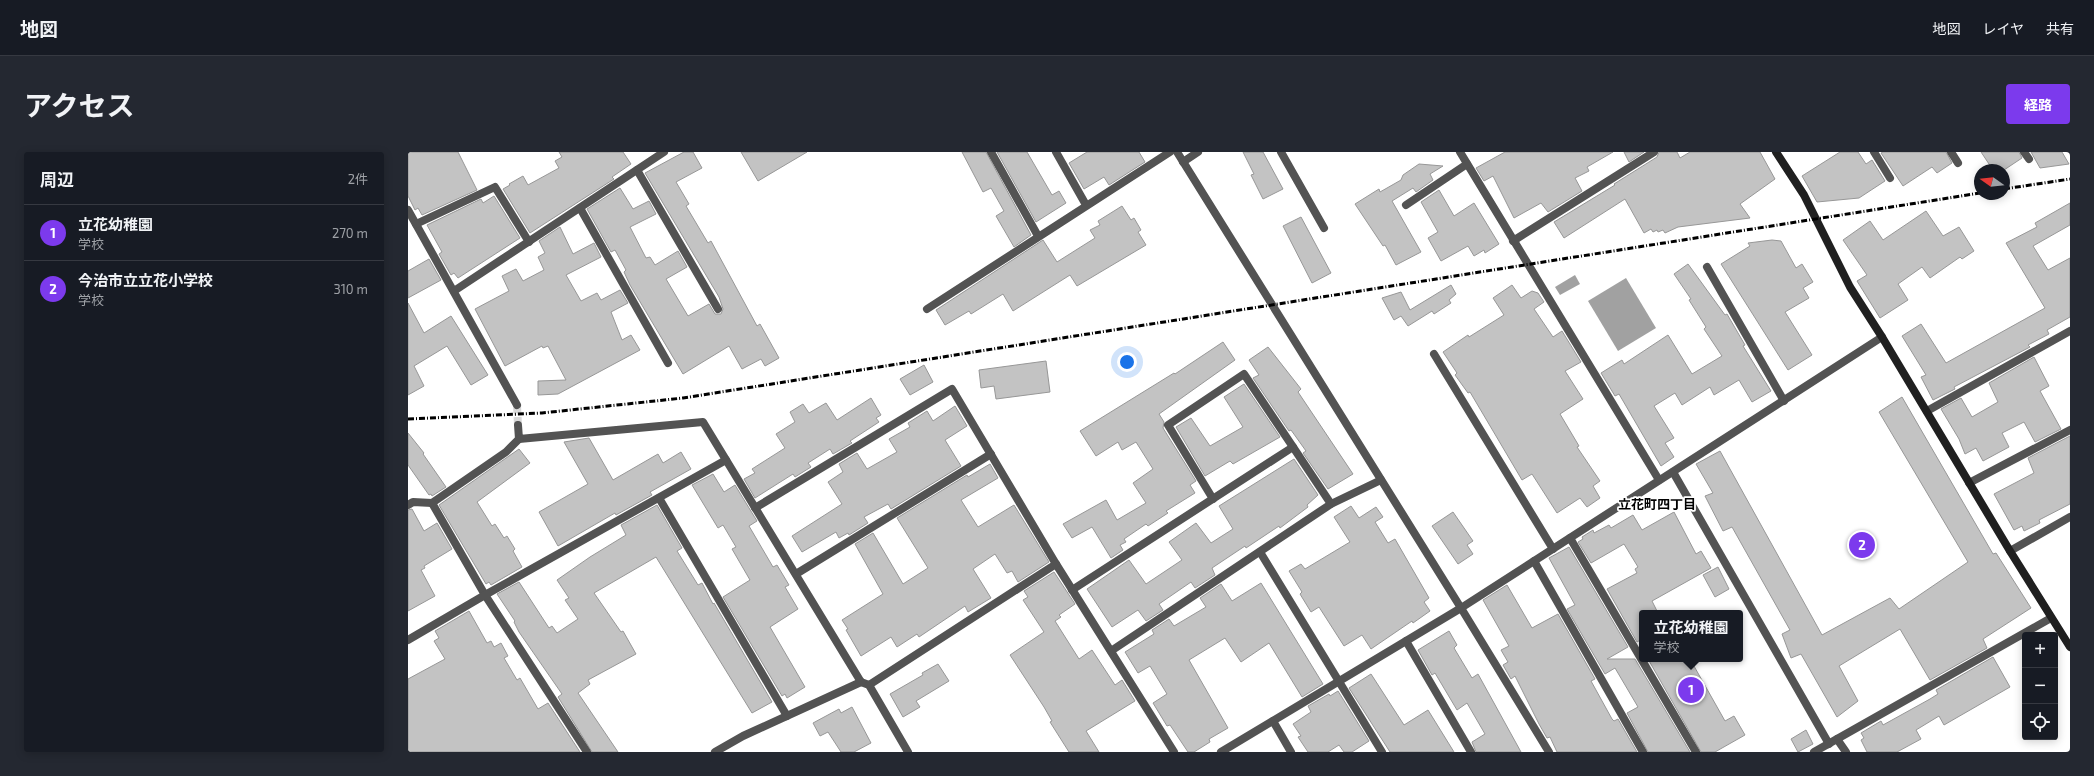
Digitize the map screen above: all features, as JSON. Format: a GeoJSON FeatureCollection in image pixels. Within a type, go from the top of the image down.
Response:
{"type":"FeatureCollection","features":[{"type":"Feature","properties":{"kind":"street"},"geometry":{"type":"LineString","coordinates":[[454,291],[664,152]]}},
{"type":"Feature","properties":{"kind":"street"},"geometry":{"type":"LineString","coordinates":[[992,152],[1038,236]]}},
{"type":"Feature","properties":{"kind":"street"},"geometry":{"type":"LineString","coordinates":[[1056,152],[1086,205]]}},
{"type":"Feature","properties":{"kind":"street"},"geometry":{"type":"LineString","coordinates":[[927,309],[1170,152]]}},
{"type":"Feature","properties":{"kind":"street"},"geometry":{"type":"LineString","coordinates":[[1177,152],[1461,608],[1548,752]]}},
{"type":"Feature","properties":{"kind":"street"},"geometry":{"type":"LineString","coordinates":[[1182,162],[1198,152]]}},
{"type":"Feature","properties":{"kind":"street"},"geometry":{"type":"LineString","coordinates":[[1281,152],[1324,228]]}},
{"type":"Feature","properties":{"kind":"street"},"geometry":{"type":"LineString","coordinates":[[1460,152],[1659,480]]}},
{"type":"Feature","properties":{"kind":"street"},"geometry":{"type":"LineString","coordinates":[[1513,241],[1654,152]]}},
{"type":"Feature","properties":{"kind":"street"},"geometry":{"type":"LineString","coordinates":[[1776,152],[1804,195],[1850,287],[1882,337],[2010,551],[2070,647]]}},
{"type":"Feature","properties":{"kind":"street"},"geometry":{"type":"LineString","coordinates":[[1874,152],[1890,178]]}},
{"type":"Feature","properties":{"kind":"street"},"geometry":{"type":"LineString","coordinates":[[1951,152],[1958,163]]}},
{"type":"Feature","properties":{"kind":"street"},"geometry":{"type":"LineString","coordinates":[[1406,205],[1467,164]]}},
{"type":"Feature","properties":{"kind":"street"},"geometry":{"type":"LineString","coordinates":[[637,170],[718,309]]}},
{"type":"Feature","properties":{"kind":"street"},"geometry":{"type":"LineString","coordinates":[[413,224],[495,187],[529,242]]}},
{"type":"Feature","properties":{"kind":"street"},"geometry":{"type":"LineString","coordinates":[[580,208],[668,363]]}},
{"type":"Feature","properties":{"kind":"street"},"geometry":{"type":"LineString","coordinates":[[408,210],[413,224],[454,291],[517,405]]}},
{"type":"Feature","properties":{"kind":"street"},"geometry":{"type":"LineString","coordinates":[[1707,267],[1784,401]]}},
{"type":"Feature","properties":{"kind":"street"},"geometry":{"type":"LineString","coordinates":[[1927,412],[2070,331]]}},
{"type":"Feature","properties":{"kind":"street"},"geometry":{"type":"LineString","coordinates":[[1221,752],[1461,608],[1882,337]]}},
{"type":"Feature","properties":{"kind":"street"},"geometry":{"type":"LineString","coordinates":[[1434,354],[1553,549]]}},
{"type":"Feature","properties":{"kind":"street"},"geometry":{"type":"LineString","coordinates":[[1213,499],[1168,425],[1244,374],[1331,504]]}},
{"type":"Feature","properties":{"kind":"street"},"geometry":{"type":"LineString","coordinates":[[755,508],[952,389],[1056,564],[1174,752]]}},
{"type":"Feature","properties":{"kind":"street"},"geometry":{"type":"LineString","coordinates":[[408,506],[414,502],[432,503],[506,452],[519,439],[703,422],[755,508],[908,752]]}},
{"type":"Feature","properties":{"kind":"street"},"geometry":{"type":"LineString","coordinates":[[518,424],[519,439]]}},
{"type":"Feature","properties":{"kind":"street"},"geometry":{"type":"LineString","coordinates":[[1969,483],[2070,430]]}},
{"type":"Feature","properties":{"kind":"street"},"geometry":{"type":"LineString","coordinates":[[1072,590],[1293,447]]}},
{"type":"Feature","properties":{"kind":"street"},"geometry":{"type":"LineString","coordinates":[[796,574],[991,454]]}},
{"type":"Feature","properties":{"kind":"street"},"geometry":{"type":"LineString","coordinates":[[408,640],[485,594],[726,460]]}},
{"type":"Feature","properties":{"kind":"street"},"geometry":{"type":"LineString","coordinates":[[1673,472],[1829,744]]}},
{"type":"Feature","properties":{"kind":"street"},"geometry":{"type":"LineString","coordinates":[[1110,651],[1331,504],[1381,480]]}},
{"type":"Feature","properties":{"kind":"street"},"geometry":{"type":"LineString","coordinates":[[659,498],[787,716]]}},
{"type":"Feature","properties":{"kind":"street"},"geometry":{"type":"LineString","coordinates":[[432,503],[485,594],[587,752]]}},
{"type":"Feature","properties":{"kind":"street"},"geometry":{"type":"LineString","coordinates":[[2010,551],[2070,517]]}},
{"type":"Feature","properties":{"kind":"street"},"geometry":{"type":"LineString","coordinates":[[1570,538],[1639,655]]}},
{"type":"Feature","properties":{"kind":"street"},"geometry":{"type":"LineString","coordinates":[[1260,552],[1382,752]]}},
{"type":"Feature","properties":{"kind":"street"},"geometry":{"type":"LineString","coordinates":[[1534,561],[1642,752]]}},
{"type":"Feature","properties":{"kind":"street"},"geometry":{"type":"LineString","coordinates":[[715,752],[743,736],[865,683],[1056,564]]}},
{"type":"Feature","properties":{"kind":"street"},"geometry":{"type":"LineString","coordinates":[[1814,752],[2051,618]]}},
{"type":"Feature","properties":{"kind":"street"},"geometry":{"type":"LineString","coordinates":[[1406,641],[1471,752]]}},
{"type":"Feature","properties":{"kind":"street"},"geometry":{"type":"LineString","coordinates":[[1643,662],[1696,752]]}},
{"type":"Feature","properties":{"kind":"street"},"geometry":{"type":"LineString","coordinates":[[1273,721],[1291,752]]}},
{"type":"Feature","properties":{"kind":"street"},"geometry":{"type":"LineString","coordinates":[[1837,739],[1846,752]]}},
{"type":"Feature","properties":{"kind":"shaded area"},"geometry":{"type":"Polygon","coordinates":[[[1575,275],[1580,284],[1560,295],[1555,287],[1575,275]]]}},
{"type":"Feature","properties":{"kind":"shaded area"},"geometry":{"type":"Polygon","coordinates":[[[1626,278],[1656,328],[1618,351],[1588,301],[1626,278]]]}},
{"type":"Feature","properties":{"kind":"building"},"geometry":{"type":"Polygon","coordinates":[[[408,152],[458,152],[477,190],[422,215],[418,208],[415,210],[408,196],[408,152]]]}},
{"type":"Feature","properties":{"kind":"building"},"geometry":{"type":"Polygon","coordinates":[[[559,152],[623,152],[631,164],[612,177],[614,179],[530,233],[503,189],[523,176],[528,185],[559,168],[555,161],[562,157],[559,152]]]}},
{"type":"Feature","properties":{"kind":"building"},"geometry":{"type":"Polygon","coordinates":[[[684,152],[693,152],[702,168],[676,182],[689,204],[686,206],[708,243],[711,241],[757,326],[760,324],[779,358],[765,366],[761,359],[742,369],[729,346],[683,374],[630,285],[624,272],[626,270],[615,250],[611,252],[587,209],[620,188],[633,209],[649,201],[656,214],[630,227],[646,258],[650,257],[655,265],[678,251],[687,267],[666,279],[688,316],[709,304],[715,314],[721,314],[723,309],[719,297],[645,173],[684,152]]]}},
{"type":"Feature","properties":{"kind":"building"},"geometry":{"type":"Polygon","coordinates":[[[741,152],[807,152],[758,181],[741,152]]]}},
{"type":"Feature","properties":{"kind":"building"},"geometry":{"type":"Polygon","coordinates":[[[962,152],[986,152],[1031,235],[1014,247],[996,216],[1004,211],[991,188],[983,192],[962,152]]]}},
{"type":"Feature","properties":{"kind":"building"},"geometry":{"type":"Polygon","coordinates":[[[997,152],[1027,152],[1052,195],[1059,191],[1066,203],[1036,222],[997,152]]]}},
{"type":"Feature","properties":{"kind":"building"},"geometry":{"type":"Polygon","coordinates":[[[1087,152],[1139,152],[1145,162],[1109,185],[1104,177],[1084,189],[1069,163],[1087,152]]]}},
{"type":"Feature","properties":{"kind":"building"},"geometry":{"type":"Polygon","coordinates":[[[1243,152],[1263,152],[1283,189],[1263,199],[1251,175],[1254,174],[1243,152]]]}},
{"type":"Feature","properties":{"kind":"building"},"geometry":{"type":"Polygon","coordinates":[[[1505,152],[1613,152],[1587,167],[1589,171],[1575,178],[1582,191],[1548,212],[1541,203],[1514,218],[1493,176],[1484,181],[1476,168],[1505,152]]]}},
{"type":"Feature","properties":{"kind":"building"},"geometry":{"type":"Polygon","coordinates":[[[1624,152],[1644,152],[1629,162],[1624,152]]]}},
{"type":"Feature","properties":{"kind":"building"},"geometry":{"type":"Polygon","coordinates":[[[1659,152],[1677,152],[1680,158],[1690,152],[1760,152],[1775,179],[1740,204],[1750,218],[1678,227],[1665,233],[1663,230],[1653,232],[1651,229],[1644,233],[1625,199],[1564,238],[1554,222],[1615,185],[1614,184],[1657,157],[1659,152]]]}},
{"type":"Feature","properties":{"kind":"building"},"geometry":{"type":"Polygon","coordinates":[[[1840,152],[1858,152],[1866,164],[1872,160],[1885,181],[1859,198],[1817,202],[1802,176],[1840,152]]]}},
{"type":"Feature","properties":{"kind":"building"},"geometry":{"type":"Polygon","coordinates":[[[1946,152],[1952,163],[1937,173],[1932,167],[1903,186],[1881,153],[1946,152]]]}},
{"type":"Feature","properties":{"kind":"building"},"geometry":{"type":"Polygon","coordinates":[[[1981,152],[2019,152],[2022,158],[2010,166],[2010,164],[1989,164],[1981,152]]]}},
{"type":"Feature","properties":{"kind":"building"},"geometry":{"type":"Polygon","coordinates":[[[2031,152],[2062,152],[2069,164],[2040,168],[2031,152]]]}},
{"type":"Feature","properties":{"kind":"building"},"geometry":{"type":"Polygon","coordinates":[[[1419,164],[1443,166],[1430,174],[1433,180],[1416,192],[1413,188],[1392,201],[1421,252],[1396,265],[1385,245],[1383,246],[1355,204],[1379,189],[1380,192],[1401,180],[1403,175],[1419,164]]]}},
{"type":"Feature","properties":{"kind":"building"},"geometry":{"type":"Polygon","coordinates":[[[1439,190],[1454,216],[1474,203],[1499,244],[1485,253],[1484,250],[1474,256],[1468,246],[1441,261],[1428,238],[1438,232],[1421,202],[1439,190]]]}},
{"type":"Feature","properties":{"kind":"building"},"geometry":{"type":"Polygon","coordinates":[[[494,196],[520,238],[458,278],[454,273],[451,275],[439,254],[442,252],[427,225],[481,199],[483,203],[494,196]]]}},
{"type":"Feature","properties":{"kind":"building"},"geometry":{"type":"Polygon","coordinates":[[[2070,203],[2070,225],[2033,246],[2048,270],[2070,258],[2070,317],[2047,330],[2049,334],[2028,345],[2030,347],[1954,387],[1955,389],[1933,400],[1921,377],[1926,375],[1902,336],[1921,324],[1946,363],[2045,308],[2006,243],[2037,227],[2035,223],[2070,203]]]}},
{"type":"Feature","properties":{"kind":"building"},"geometry":{"type":"Polygon","coordinates":[[[1122,206],[1131,220],[1134,218],[1141,230],[1138,232],[1146,245],[1077,286],[1070,275],[1013,311],[1003,294],[971,314],[969,311],[945,325],[936,310],[1043,240],[1057,262],[1095,238],[1090,230],[1100,225],[1098,221],[1122,206]]]}},
{"type":"Feature","properties":{"kind":"building"},"geometry":{"type":"Polygon","coordinates":[[[1926,211],[1943,236],[1959,227],[1974,251],[1962,259],[1960,257],[1930,278],[1922,267],[1898,284],[1908,300],[1880,318],[1857,281],[1867,275],[1843,240],[1870,221],[1883,240],[1926,211]]]}},
{"type":"Feature","properties":{"kind":"building"},"geometry":{"type":"Polygon","coordinates":[[[1301,217],[1331,273],[1312,283],[1283,226],[1301,217]]]}},
{"type":"Feature","properties":{"kind":"building"},"geometry":{"type":"Polygon","coordinates":[[[560,227],[573,254],[594,243],[601,257],[566,275],[581,301],[597,293],[601,300],[620,290],[628,303],[611,312],[622,340],[631,335],[640,350],[558,394],[538,395],[538,381],[566,380],[548,346],[543,348],[542,346],[505,366],[475,309],[509,291],[502,276],[516,269],[523,281],[544,270],[538,257],[545,253],[539,241],[560,227]]]}},
{"type":"Feature","properties":{"kind":"building"},"geometry":{"type":"Polygon","coordinates":[[[1772,240],[1781,241],[1796,268],[1802,264],[1813,282],[1803,288],[1809,298],[1785,312],[1812,355],[1788,370],[1721,264],[1750,246],[1748,243],[1772,240]]]}},
{"type":"Feature","properties":{"kind":"building"},"geometry":{"type":"Polygon","coordinates":[[[429,259],[441,280],[408,298],[408,271],[429,259]]]}},
{"type":"Feature","properties":{"kind":"building"},"geometry":{"type":"Polygon","coordinates":[[[1688,264],[1725,315],[1727,314],[1745,345],[1743,346],[1771,391],[1752,402],[1739,380],[1714,395],[1710,387],[1682,405],[1675,393],[1654,406],[1674,438],[1665,443],[1674,457],[1661,466],[1619,394],[1615,396],[1601,373],[1622,360],[1624,364],[1668,335],[1692,374],[1722,356],[1704,329],[1706,327],[1689,300],[1691,299],[1674,274],[1688,264]]]}},
{"type":"Feature","properties":{"kind":"building"},"geometry":{"type":"Polygon","coordinates":[[[1451,285],[1456,294],[1449,300],[1451,303],[1434,314],[1432,311],[1408,326],[1401,316],[1394,320],[1382,298],[1401,292],[1410,310],[1451,285]]]}},
{"type":"Feature","properties":{"kind":"building"},"geometry":{"type":"Polygon","coordinates":[[[1512,285],[1521,298],[1532,291],[1538,293],[1544,302],[1534,309],[1553,337],[1562,331],[1581,362],[1565,371],[1583,399],[1560,414],[1579,446],[1577,447],[1600,481],[1593,486],[1600,498],[1587,507],[1580,498],[1557,513],[1532,474],[1522,480],[1470,392],[1468,393],[1455,375],[1457,373],[1443,352],[1468,335],[1469,337],[1504,315],[1493,298],[1512,285]]]}},
{"type":"Feature","properties":{"kind":"building"},"geometry":{"type":"Polygon","coordinates":[[[408,303],[424,333],[451,316],[488,375],[471,385],[447,346],[414,366],[424,386],[408,395],[408,303]]]}},
{"type":"Feature","properties":{"kind":"building"},"geometry":{"type":"Polygon","coordinates":[[[1223,342],[1235,360],[1159,414],[1164,422],[1163,428],[1196,481],[1190,485],[1195,493],[1166,511],[1168,513],[1148,526],[1146,524],[1124,539],[1126,542],[1120,545],[1123,550],[1111,558],[1092,527],[1072,538],[1063,524],[1106,500],[1117,520],[1146,503],[1133,483],[1153,469],[1136,442],[1122,450],[1118,442],[1096,456],[1080,431],[1174,373],[1175,374],[1223,342]]]}},
{"type":"Feature","properties":{"kind":"building"},"geometry":{"type":"Polygon","coordinates":[[[1268,347],[1301,389],[1298,392],[1353,474],[1328,489],[1303,453],[1306,451],[1291,430],[1289,431],[1253,378],[1259,375],[1249,360],[1268,347]]]}},
{"type":"Feature","properties":{"kind":"building"},"geometry":{"type":"Polygon","coordinates":[[[2034,357],[2049,386],[2040,391],[2061,429],[2035,442],[2024,422],[2002,433],[2009,447],[1983,461],[1976,448],[1965,454],[1959,439],[1941,409],[1961,398],[1972,417],[1998,402],[1989,383],[2034,357]]]}},
{"type":"Feature","properties":{"kind":"building"},"geometry":{"type":"Polygon","coordinates":[[[1046,361],[1050,392],[996,399],[994,386],[981,388],[979,370],[1046,361]]]}},
{"type":"Feature","properties":{"kind":"building"},"geometry":{"type":"Polygon","coordinates":[[[924,365],[933,382],[910,395],[900,379],[924,365]]]}},
{"type":"Feature","properties":{"kind":"building"},"geometry":{"type":"Polygon","coordinates":[[[1244,384],[1280,437],[1233,464],[1230,461],[1205,476],[1176,427],[1191,418],[1210,446],[1243,427],[1224,397],[1244,384]]]}},
{"type":"Feature","properties":{"kind":"building"},"geometry":{"type":"Polygon","coordinates":[[[1902,397],[1993,554],[1996,553],[2031,608],[1983,639],[1987,648],[1930,680],[1900,629],[1839,666],[1858,701],[1837,717],[1801,654],[1791,658],[1782,634],[1790,630],[1732,527],[1723,531],[1705,496],[1713,493],[1696,464],[1720,451],[1822,635],[1890,598],[1899,609],[1968,562],[1879,412],[1902,397]]]}},
{"type":"Feature","properties":{"kind":"building"},"geometry":{"type":"Polygon","coordinates":[[[871,398],[881,415],[876,418],[879,422],[850,441],[852,443],[833,454],[830,449],[808,463],[811,467],[795,477],[793,474],[755,498],[744,479],[755,473],[752,469],[785,448],[776,434],[795,422],[790,412],[803,404],[809,413],[826,403],[837,420],[871,398]]]}},
{"type":"Feature","properties":{"kind":"building"},"geometry":{"type":"Polygon","coordinates":[[[955,406],[967,426],[945,440],[961,466],[891,509],[888,504],[864,517],[868,523],[849,535],[848,533],[839,538],[836,532],[802,552],[792,536],[842,504],[828,482],[843,472],[839,464],[857,453],[867,469],[897,452],[889,439],[910,427],[908,423],[927,411],[933,421],[955,406]]]}},
{"type":"Feature","properties":{"kind":"building"},"geometry":{"type":"Polygon","coordinates":[[[408,433],[424,453],[423,454],[446,487],[432,496],[431,494],[429,495],[408,465],[408,433]]]}},
{"type":"Feature","properties":{"kind":"building"},"geometry":{"type":"Polygon","coordinates":[[[2070,436],[2070,504],[2039,520],[2040,523],[2024,531],[2022,526],[2014,530],[1994,494],[2034,473],[2028,458],[2070,436]]]}},
{"type":"Feature","properties":{"kind":"building"},"geometry":{"type":"Polygon","coordinates":[[[589,438],[613,480],[658,454],[663,463],[681,452],[691,469],[650,492],[652,495],[616,515],[615,513],[558,546],[539,512],[588,484],[564,442],[589,438]]]}},
{"type":"Feature","properties":{"kind":"building"},"geometry":{"type":"Polygon","coordinates":[[[519,449],[530,463],[477,502],[492,526],[495,524],[504,538],[507,536],[515,549],[513,551],[522,567],[491,585],[489,582],[486,584],[439,505],[519,449]]]}},
{"type":"Feature","properties":{"kind":"building"},"geometry":{"type":"Polygon","coordinates":[[[1294,459],[1318,495],[1307,505],[1308,507],[1280,528],[1279,526],[1212,568],[1215,575],[1195,588],[1191,582],[1159,604],[1163,610],[1146,621],[1138,610],[1112,627],[1087,589],[1129,560],[1146,584],[1182,560],[1169,542],[1196,523],[1211,543],[1233,529],[1219,506],[1294,459]]]}},
{"type":"Feature","properties":{"kind":"building"},"geometry":{"type":"Polygon","coordinates":[[[990,464],[998,478],[961,500],[978,527],[1014,505],[1049,562],[1018,582],[1012,571],[1007,573],[995,554],[973,569],[991,598],[968,612],[965,606],[919,637],[917,634],[897,647],[891,637],[861,656],[842,620],[883,594],[855,544],[873,533],[903,584],[928,568],[897,518],[967,475],[968,477],[990,464]]]}},
{"type":"Feature","properties":{"kind":"building"},"geometry":{"type":"Polygon","coordinates":[[[713,474],[724,492],[735,485],[757,521],[749,526],[773,567],[777,565],[789,585],[785,587],[798,609],[770,627],[805,687],[787,698],[785,694],[782,696],[723,597],[750,580],[732,549],[736,547],[723,525],[718,528],[692,485],[713,474]]]}},
{"type":"Feature","properties":{"kind":"building"},"geometry":{"type":"Polygon","coordinates":[[[657,505],[682,548],[677,551],[698,585],[702,583],[772,702],[752,713],[656,557],[594,593],[621,632],[623,631],[636,654],[588,680],[590,684],[578,693],[618,752],[592,752],[558,697],[562,694],[519,632],[514,622],[515,621],[497,594],[519,582],[549,628],[552,626],[557,633],[578,619],[565,600],[569,598],[557,580],[590,557],[626,535],[621,525],[657,505]]]}},
{"type":"Feature","properties":{"kind":"building"},"geometry":{"type":"Polygon","coordinates":[[[1351,506],[1359,518],[1376,507],[1383,517],[1375,522],[1388,543],[1395,539],[1429,598],[1424,602],[1430,611],[1413,623],[1412,621],[1371,649],[1362,635],[1344,646],[1319,607],[1311,612],[1300,594],[1302,592],[1289,571],[1301,564],[1305,569],[1350,542],[1334,517],[1351,506]]]}},
{"type":"Feature","properties":{"kind":"building"},"geometry":{"type":"Polygon","coordinates":[[[412,509],[424,531],[437,523],[452,549],[424,566],[425,568],[421,570],[435,596],[408,611],[408,510],[412,509]]]}},
{"type":"Feature","properties":{"kind":"building"},"geometry":{"type":"Polygon","coordinates":[[[1453,512],[1473,541],[1467,545],[1473,554],[1458,564],[1432,526],[1453,512]]]}},
{"type":"Feature","properties":{"kind":"building"},"geometry":{"type":"Polygon","coordinates":[[[1674,512],[1696,554],[1701,551],[1711,568],[1652,601],[1656,610],[1639,610],[1639,641],[1637,642],[1607,589],[1637,573],[1635,569],[1638,567],[1624,544],[1591,563],[1578,542],[1583,539],[1582,537],[1593,530],[1594,533],[1609,525],[1611,528],[1633,515],[1642,530],[1674,512]]]}},
{"type":"Feature","properties":{"kind":"building"},"geometry":{"type":"Polygon","coordinates":[[[1569,547],[1628,647],[1607,659],[1635,659],[1690,752],[1648,752],[1627,713],[1638,707],[1615,668],[1605,674],[1567,609],[1575,605],[1549,558],[1569,547]]]}},
{"type":"Feature","properties":{"kind":"building"},"geometry":{"type":"Polygon","coordinates":[[[1718,567],[1729,589],[1715,597],[1703,575],[1718,567]]]}},
{"type":"Feature","properties":{"kind":"building"},"geometry":{"type":"Polygon","coordinates":[[[1054,572],[1075,604],[1059,615],[1061,617],[1055,621],[1079,659],[1092,650],[1115,685],[1122,680],[1135,701],[1086,731],[1099,752],[1069,752],[1050,722],[1052,721],[1044,707],[1010,655],[1044,632],[1023,600],[1028,597],[1024,591],[1054,572]]]}},
{"type":"Feature","properties":{"kind":"building"},"geometry":{"type":"Polygon","coordinates":[[[1261,583],[1323,684],[1302,697],[1269,643],[1241,662],[1225,638],[1189,660],[1228,728],[1209,739],[1210,742],[1194,752],[1188,752],[1170,725],[1167,726],[1153,703],[1167,694],[1150,666],[1138,673],[1125,652],[1154,634],[1152,630],[1169,619],[1174,626],[1206,607],[1200,598],[1221,584],[1232,601],[1261,583]]]}},
{"type":"Feature","properties":{"kind":"building"},"geometry":{"type":"Polygon","coordinates":[[[1507,585],[1532,628],[1558,614],[1595,679],[1591,681],[1612,719],[1614,721],[1618,719],[1637,752],[1557,752],[1550,737],[1547,738],[1539,724],[1515,676],[1511,679],[1503,665],[1508,662],[1501,650],[1509,646],[1483,600],[1507,585]]]}},
{"type":"Feature","properties":{"kind":"building"},"geometry":{"type":"Polygon","coordinates":[[[469,611],[487,643],[491,641],[494,647],[501,643],[508,656],[504,658],[517,680],[520,678],[538,709],[548,703],[580,752],[408,752],[408,679],[445,659],[434,641],[439,638],[435,631],[469,611]]]}},
{"type":"Feature","properties":{"kind":"building"},"geometry":{"type":"Polygon","coordinates":[[[1449,631],[1457,645],[1454,648],[1472,678],[1478,674],[1521,752],[1476,752],[1472,742],[1485,734],[1467,703],[1457,710],[1435,673],[1432,675],[1418,650],[1449,631]]]}},
{"type":"Feature","properties":{"kind":"building"},"geometry":{"type":"Polygon","coordinates":[[[1993,657],[2010,687],[1944,725],[1939,716],[1916,730],[1921,739],[1897,752],[1867,752],[1861,740],[1864,738],[1861,733],[1881,721],[1883,725],[1930,699],[1938,694],[1936,690],[1993,657]]]}},
{"type":"Feature","properties":{"kind":"building"},"geometry":{"type":"Polygon","coordinates":[[[1650,662],[1692,662],[1725,721],[1734,716],[1745,735],[1715,752],[1701,752],[1650,662]]]}},
{"type":"Feature","properties":{"kind":"building"},"geometry":{"type":"Polygon","coordinates":[[[938,664],[949,681],[916,701],[920,707],[903,717],[890,694],[923,675],[922,673],[938,664]]]}},
{"type":"Feature","properties":{"kind":"building"},"geometry":{"type":"Polygon","coordinates":[[[1371,674],[1404,725],[1428,710],[1454,752],[1390,752],[1349,688],[1371,674]]]}},
{"type":"Feature","properties":{"kind":"building"},"geometry":{"type":"Polygon","coordinates":[[[1338,691],[1369,741],[1352,752],[1344,752],[1339,745],[1328,752],[1308,752],[1298,737],[1301,736],[1293,724],[1311,712],[1308,706],[1329,694],[1330,696],[1338,691]]]}},
{"type":"Feature","properties":{"kind":"building"},"geometry":{"type":"Polygon","coordinates":[[[852,707],[871,743],[854,752],[841,752],[828,732],[820,736],[813,723],[839,709],[841,713],[852,707]]]}},
{"type":"Feature","properties":{"kind":"building"},"geometry":{"type":"Polygon","coordinates":[[[1806,730],[1813,744],[1798,752],[1791,739],[1806,730]]]}},
{"type":"Feature","properties":{"kind":"tunnel"},"geometry":{"type":"LineString","coordinates":[[517,405],[518,425]]}},
{"type":"Feature","properties":{"kind":"railway"},"geometry":{"type":"LineString","coordinates":[[2010,188],[2070,179]]}},
{"type":"Feature","properties":{"kind":"railway"},"geometry":{"type":"LineString","coordinates":[[408,419],[542,413],[683,398],[1974,194]]}},
{"type":"Feature","properties":{"kind":"place","name":"今治市立立花小学校"},"geometry":{"type":"Point","coordinates":[1862,545]}},
{"type":"Feature","properties":{"kind":"place","name":"立花幼稚園"},"geometry":{"type":"Point","coordinates":[1691,690]}},
{"type":"Feature","properties":{"kind":"district","name":"立花町四丁目"},"geometry":{"type":"Point","coordinates":[1657,504]}}]}
